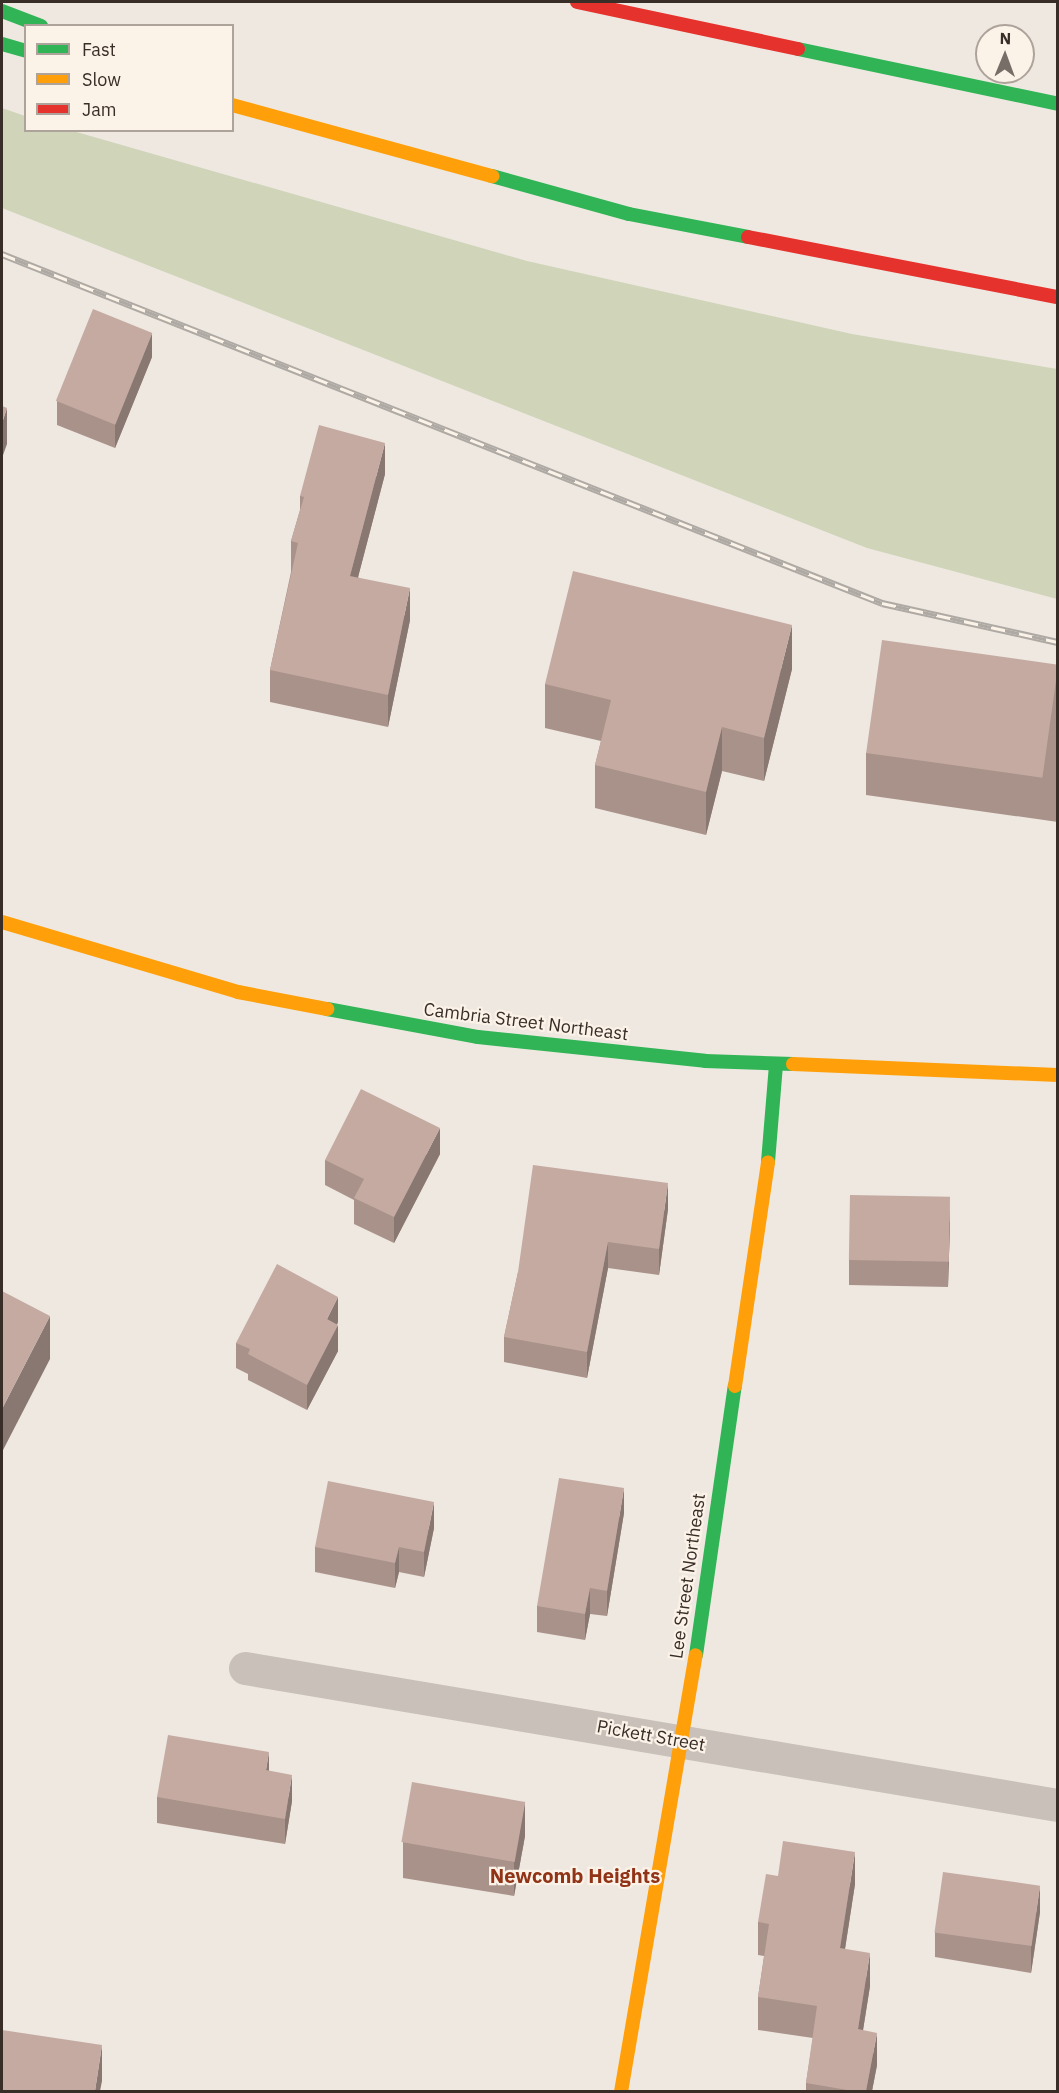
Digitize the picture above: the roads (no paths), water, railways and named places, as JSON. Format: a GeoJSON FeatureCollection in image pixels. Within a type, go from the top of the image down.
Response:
{"type":"FeatureCollection","features":[{"type":"Feature","properties":{"kind":"main road"},"geometry":{"type":"LineString","coordinates":[[577,2],[1058,105]]}},
{"type":"Feature","properties":{"kind":"main road"},"geometry":{"type":"LineString","coordinates":[[2,10],[36,24]]}},
{"type":"Feature","properties":{"kind":"main road"},"geometry":{"type":"LineString","coordinates":[[2,44],[24,50]]}},
{"type":"Feature","properties":{"kind":"main road"},"geometry":{"type":"LineString","coordinates":[[234,100],[285,119]]}},
{"type":"Feature","properties":{"kind":"main road"},"geometry":{"type":"LineString","coordinates":[[234,106],[629,214],[1058,297]]}},
{"type":"Feature","properties":{"kind":"main road","name":"Cambria Street Northeast"},"geometry":{"type":"LineString","coordinates":[[2,922],[227,989],[362,1017],[583,1049],[776,1065],[1058,1075]]}},
{"type":"Feature","properties":{"kind":"main road","name":"Lee Street Northeast"},"geometry":{"type":"LineString","coordinates":[[621,2091],[682,1741],[773,1127],[776,1065]]}},
{"type":"Feature","properties":{"kind":"street","name":"Pickett Street"},"geometry":{"type":"LineString","coordinates":[[245,1668],[1058,1805]]}},
{"type":"Feature","properties":{"kind":"railway"},"geometry":{"type":"LineString","coordinates":[[2,254],[882,603],[1058,642]]}},
{"type":"Feature","properties":{"kind":"district","name":"Newcomb Heights"},"geometry":{"type":"Point","coordinates":[575,1875]}}]}
